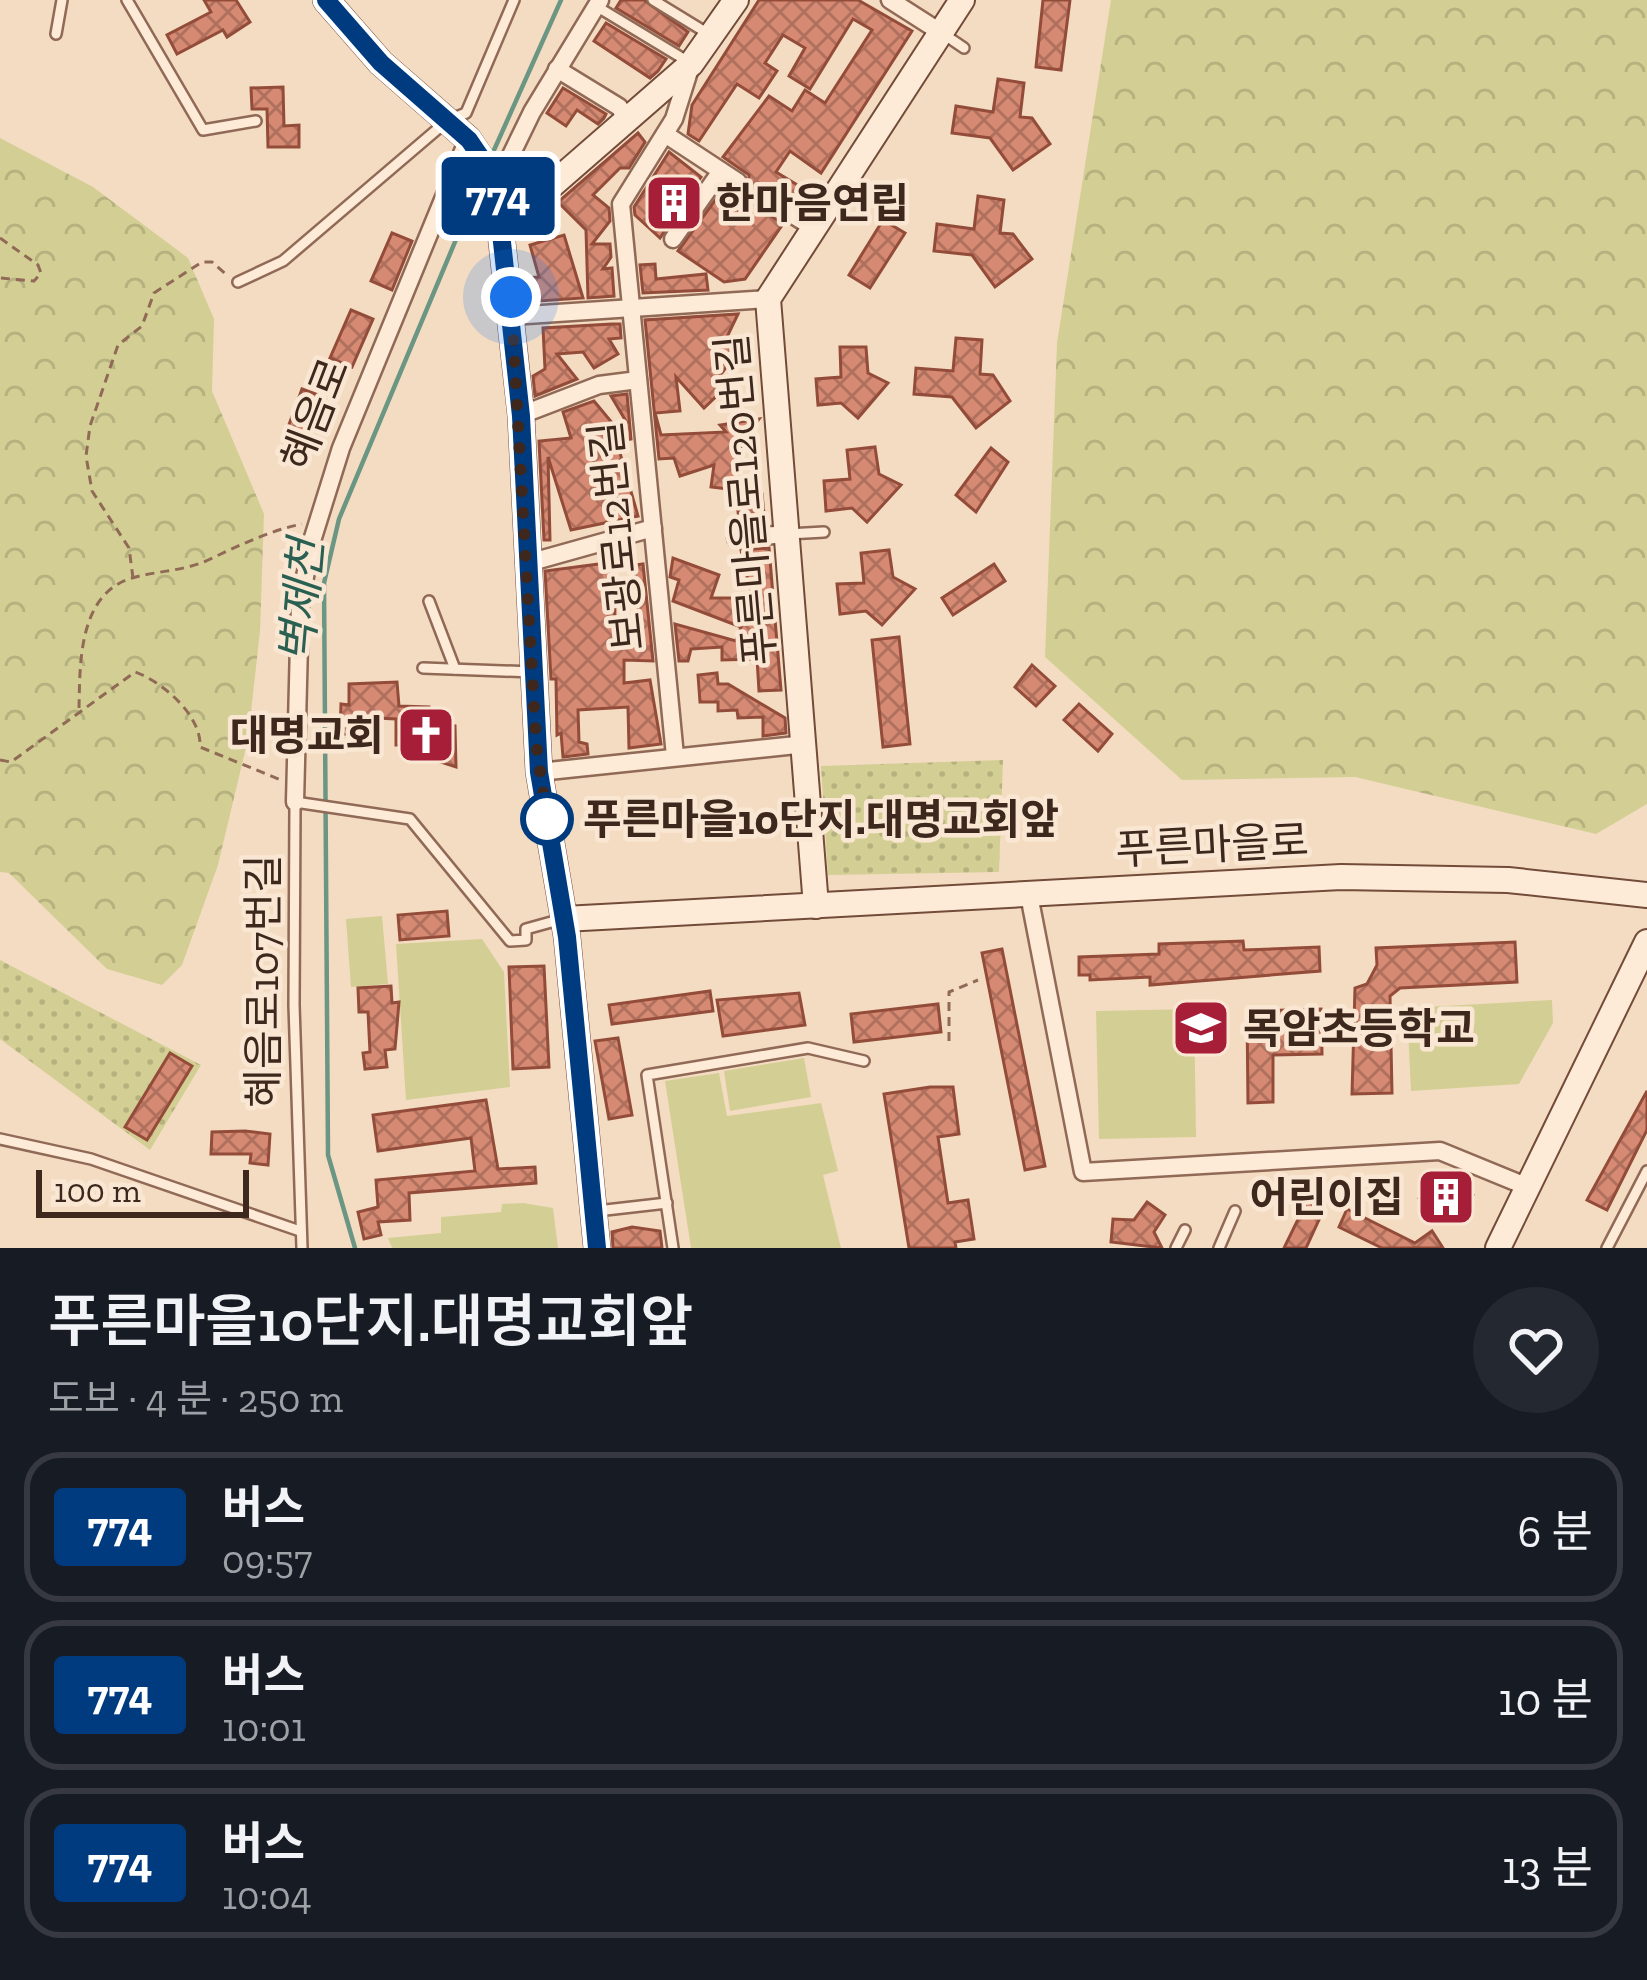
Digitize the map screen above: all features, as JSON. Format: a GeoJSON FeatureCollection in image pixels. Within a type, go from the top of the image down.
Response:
{"type":"FeatureCollection","features":[{"type":"Feature","properties":{"kind":"main road"},"geometry":{"type":"LineString","coordinates":[[326,0],[381,63],[472,143],[495,182],[504,227],[521,416],[539,772],[564,919],[597,1248]]}},
{"type":"Feature","properties":{"kind":"main road","name":"푸른마을로120번길"},"geometry":{"type":"LineString","coordinates":[[816,906],[768,299],[937,30],[962,0]]}},
{"type":"Feature","properties":{"kind":"main road"},"geometry":{"type":"LineString","coordinates":[[504,227],[691,64],[734,1]]}},
{"type":"Feature","properties":{"kind":"main road","name":"푸른마을로"},"geometry":{"type":"LineString","coordinates":[[564,919],[1341,878],[1461,877],[1647,895]]}},
{"type":"Feature","properties":{"kind":"main road"},"geometry":{"type":"LineString","coordinates":[[1498,1248],[1647,942]]}},
{"type":"Feature","properties":{"kind":"street"},"geometry":{"type":"LineString","coordinates":[[890,0],[937,30]]}},
{"type":"Feature","properties":{"kind":"street"},"geometry":{"type":"LineString","coordinates":[[495,182],[598,3]]}},
{"type":"Feature","properties":{"kind":"street","name":"보광로12번길"},"geometry":{"type":"LineString","coordinates":[[675,756],[621,204],[687,91],[691,64]]}},
{"type":"Feature","properties":{"kind":"street"},"geometry":{"type":"LineString","coordinates":[[557,69],[620,107],[629,121]]}},
{"type":"Feature","properties":{"kind":"street"},"geometry":{"type":"LineString","coordinates":[[664,134],[738,182]]}},
{"type":"Feature","properties":{"kind":"street","name":"혜음로"},"geometry":{"type":"LineString","coordinates":[[295,793],[300,604],[321,510],[341,448],[472,143]]}},
{"type":"Feature","properties":{"kind":"street"},"geometry":{"type":"LineString","coordinates":[[673,239],[722,171]]}},
{"type":"Feature","properties":{"kind":"street"},"geometry":{"type":"LineString","coordinates":[[762,196],[814,228]]}},
{"type":"Feature","properties":{"kind":"street"},"geometry":{"type":"LineString","coordinates":[[512,316],[768,299]]}},
{"type":"Feature","properties":{"kind":"street"},"geometry":{"type":"LineString","coordinates":[[521,416],[599,385],[638,380]]}},
{"type":"Feature","properties":{"kind":"street"},"geometry":{"type":"LineString","coordinates":[[528,563],[653,528]]}},
{"type":"Feature","properties":{"kind":"street"},"geometry":{"type":"LineString","coordinates":[[736,538],[788,534]]}},
{"type":"Feature","properties":{"kind":"street"},"geometry":{"type":"LineString","coordinates":[[539,772],[806,745]]}},
{"type":"Feature","properties":{"kind":"street"},"geometry":{"type":"LineString","coordinates":[[1029,895],[1083,1172],[1440,1150],[1528,1187]]}},
{"type":"Feature","properties":{"kind":"lane"},"geometry":{"type":"LineString","coordinates":[[56,34],[62,0]]}},
{"type":"Feature","properties":{"kind":"lane"},"geometry":{"type":"LineString","coordinates":[[127,0],[203,130],[256,122]]}},
{"type":"Feature","properties":{"kind":"lane"},"geometry":{"type":"LineString","coordinates":[[238,282],[283,261],[448,121],[466,113],[514,0]]}},
{"type":"Feature","properties":{"kind":"lane"},"geometry":{"type":"LineString","coordinates":[[653,0],[711,36]]}},
{"type":"Feature","properties":{"kind":"lane"},"geometry":{"type":"LineString","coordinates":[[598,3],[691,64]]}},
{"type":"Feature","properties":{"kind":"lane"},"geometry":{"type":"LineString","coordinates":[[937,30],[964,48]]}},
{"type":"Feature","properties":{"kind":"lane"},"geometry":{"type":"LineString","coordinates":[[788,534],[824,532]]}},
{"type":"Feature","properties":{"kind":"lane"},"geometry":{"type":"LineString","coordinates":[[429,601],[455,669]]}},
{"type":"Feature","properties":{"kind":"lane"},"geometry":{"type":"LineString","coordinates":[[423,668],[533,672]]}},
{"type":"Feature","properties":{"kind":"lane"},"geometry":{"type":"LineString","coordinates":[[295,793],[410,819],[510,941],[526,940],[526,928],[538,923],[564,919]]}},
{"type":"Feature","properties":{"kind":"lane","name":"혜음로107번길"},"geometry":{"type":"LineString","coordinates":[[295,793],[302,1248]]}},
{"type":"Feature","properties":{"kind":"lane"},"geometry":{"type":"LineString","coordinates":[[674,1248],[647,1076],[808,1048],[864,1060]]}},
{"type":"Feature","properties":{"kind":"lane"},"geometry":{"type":"LineString","coordinates":[[0,1139],[91,1159],[300,1231]]}},
{"type":"Feature","properties":{"kind":"lane"},"geometry":{"type":"LineString","coordinates":[[1607,1248],[1647,1172]]}},
{"type":"Feature","properties":{"kind":"lane"},"geometry":{"type":"LineString","coordinates":[[592,1212],[667,1203]]}},
{"type":"Feature","properties":{"kind":"lane"},"geometry":{"type":"LineString","coordinates":[[1219,1248],[1235,1211]]}},
{"type":"Feature","properties":{"kind":"lane"},"geometry":{"type":"LineString","coordinates":[[1175,1248],[1185,1230]]}},
{"type":"Feature","properties":{"kind":"path"},"geometry":{"type":"LineString","coordinates":[[0,238],[38,265],[40,273],[34,281],[0,278]]}},
{"type":"Feature","properties":{"kind":"path"},"geometry":{"type":"LineString","coordinates":[[134,578],[129,548],[92,490],[86,456],[104,383],[118,345],[133,337],[150,299],[166,283],[202,262],[212,262],[238,282]]}},
{"type":"Feature","properties":{"kind":"path"},"geometry":{"type":"LineString","coordinates":[[79,710],[80,645],[97,605],[116,586],[206,561],[271,530],[310,522],[321,510]]}},
{"type":"Feature","properties":{"kind":"path"},"geometry":{"type":"LineString","coordinates":[[0,760],[11,762],[32,750],[128,674],[148,676],[195,721],[200,747],[295,793]]}},
{"type":"Feature","properties":{"kind":"path"},"geometry":{"type":"LineString","coordinates":[[949,1042],[949,992],[978,980]]}},
{"type":"Feature","properties":{"kind":"green space"},"geometry":{"type":"Polygon","coordinates":[[[1111,0],[1647,0],[1647,804],[1596,834],[1355,777],[1182,780],[1045,657],[1057,343],[1111,0]]]}},
{"type":"Feature","properties":{"kind":"green space"},"geometry":{"type":"Polygon","coordinates":[[[0,138],[93,187],[188,258],[214,319],[212,391],[264,514],[260,631],[248,739],[218,865],[182,965],[162,985],[107,969],[9,873],[0,872],[0,138]]]}},
{"type":"Feature","properties":{"kind":"green space"},"geometry":{"type":"Polygon","coordinates":[[[1003,760],[999,872],[828,875],[821,766],[1003,760]]]}},
{"type":"Feature","properties":{"kind":"green space"},"geometry":{"type":"Polygon","coordinates":[[[382,916],[388,984],[351,987],[346,919],[382,916]]]}},
{"type":"Feature","properties":{"kind":"green space"},"geometry":{"type":"Polygon","coordinates":[[[482,939],[504,972],[510,1087],[406,1100],[396,944],[482,939]]]}},
{"type":"Feature","properties":{"kind":"green space"},"geometry":{"type":"Polygon","coordinates":[[[0,960],[201,1065],[150,1150],[0,1039],[0,960]]]}},
{"type":"Feature","properties":{"kind":"green space"},"geometry":{"type":"Polygon","coordinates":[[[1552,1000],[1553,1023],[1519,1084],[1411,1091],[1407,1008],[1552,1000]]]}},
{"type":"Feature","properties":{"kind":"green space"},"geometry":{"type":"Polygon","coordinates":[[[1194,1009],[1196,1137],[1099,1139],[1096,1011],[1194,1009]]]}},
{"type":"Feature","properties":{"kind":"green space"},"geometry":{"type":"Polygon","coordinates":[[[804,1058],[811,1097],[730,1111],[724,1071],[804,1058]]]}},
{"type":"Feature","properties":{"kind":"green space"},"geometry":{"type":"Polygon","coordinates":[[[719,1073],[727,1116],[821,1103],[838,1171],[823,1175],[841,1248],[691,1248],[665,1081],[719,1073]]]}},
{"type":"Feature","properties":{"kind":"green space"},"geometry":{"type":"Polygon","coordinates":[[[502,1204],[553,1208],[558,1248],[392,1248],[388,1238],[441,1233],[441,1217],[501,1212],[502,1204]]]}},
{"type":"Feature","properties":{"kind":"building"},"geometry":{"type":"Polygon","coordinates":[[[204,0],[236,0],[250,22],[227,37],[223,30],[177,54],[167,35],[211,12],[204,0]]]}},
{"type":"Feature","properties":{"kind":"building"},"geometry":{"type":"Polygon","coordinates":[[[621,0],[644,0],[688,32],[679,46],[616,8],[621,0]]]}},
{"type":"Feature","properties":{"kind":"building"},"geometry":{"type":"Polygon","coordinates":[[[759,0],[858,0],[912,31],[821,173],[790,151],[776,172],[804,189],[796,202],[768,185],[752,188],[751,203],[783,224],[745,279],[724,282],[678,251],[724,188],[738,195],[749,188],[749,175],[723,157],[769,96],[792,111],[805,90],[825,103],[872,30],[853,19],[810,89],[789,76],[805,48],[783,35],[765,63],[777,71],[759,98],[737,84],[699,141],[688,134],[692,105],[759,0]]]}},
{"type":"Feature","properties":{"kind":"building"},"geometry":{"type":"Polygon","coordinates":[[[1043,0],[1070,0],[1061,70],[1036,67],[1043,0]]]}},
{"type":"Feature","properties":{"kind":"building"},"geometry":{"type":"Polygon","coordinates":[[[606,23],[666,59],[658,71],[650,78],[594,41],[606,23]]]}},
{"type":"Feature","properties":{"kind":"building"},"geometry":{"type":"Polygon","coordinates":[[[998,79],[1024,83],[1020,117],[1032,118],[1050,144],[1013,170],[990,138],[952,133],[956,106],[993,112],[998,79]]]}},
{"type":"Feature","properties":{"kind":"building"},"geometry":{"type":"Polygon","coordinates":[[[283,87],[284,126],[299,125],[299,147],[268,147],[267,109],[252,109],[251,88],[283,87]]]}},
{"type":"Feature","properties":{"kind":"building"},"geometry":{"type":"Polygon","coordinates":[[[563,88],[606,114],[604,118],[598,124],[577,110],[566,126],[547,113],[563,88]]]}},
{"type":"Feature","properties":{"kind":"building"},"geometry":{"type":"Polygon","coordinates":[[[638,133],[645,142],[629,168],[620,168],[593,195],[609,208],[610,221],[592,244],[610,244],[611,257],[603,269],[612,268],[614,296],[588,298],[586,230],[558,202],[638,133]]]}},
{"type":"Feature","properties":{"kind":"building"},"geometry":{"type":"Polygon","coordinates":[[[669,152],[701,177],[660,238],[635,215],[634,207],[669,152]]]}},
{"type":"Feature","properties":{"kind":"building"},"geometry":{"type":"Polygon","coordinates":[[[978,196],[1004,200],[1000,233],[1013,234],[1032,259],[995,287],[972,255],[934,251],[937,224],[974,229],[978,196]]]}},
{"type":"Feature","properties":{"kind":"building"},"geometry":{"type":"Polygon","coordinates":[[[883,220],[905,233],[870,288],[849,275],[883,220]]]}},
{"type":"Feature","properties":{"kind":"building"},"geometry":{"type":"Polygon","coordinates":[[[392,233],[412,241],[392,290],[371,281],[392,233]]]}},
{"type":"Feature","properties":{"kind":"building"},"geometry":{"type":"Polygon","coordinates":[[[564,235],[583,298],[525,302],[523,278],[539,277],[530,245],[564,235]]]}},
{"type":"Feature","properties":{"kind":"building"},"geometry":{"type":"Polygon","coordinates":[[[655,264],[656,279],[706,274],[708,290],[643,293],[640,265],[655,264]]]}},
{"type":"Feature","properties":{"kind":"building"},"geometry":{"type":"Polygon","coordinates":[[[351,310],[373,319],[352,367],[330,358],[351,310]]]}},
{"type":"Feature","properties":{"kind":"building"},"geometry":{"type":"Polygon","coordinates":[[[738,314],[725,341],[738,351],[716,381],[724,389],[704,408],[676,377],[680,411],[655,413],[661,435],[726,432],[720,425],[759,419],[742,441],[737,490],[711,487],[714,465],[680,476],[674,458],[659,459],[645,320],[738,314]]]}},
{"type":"Feature","properties":{"kind":"building"},"geometry":{"type":"Polygon","coordinates":[[[620,324],[621,338],[609,339],[618,354],[594,368],[583,352],[557,354],[577,379],[535,396],[533,376],[545,369],[543,328],[620,324]]]}},
{"type":"Feature","properties":{"kind":"building"},"geometry":{"type":"Polygon","coordinates":[[[956,338],[982,340],[980,374],[993,375],[1010,401],[976,428],[952,397],[914,394],[916,368],[953,371],[956,338]]]}},
{"type":"Feature","properties":{"kind":"building"},"geometry":{"type":"Polygon","coordinates":[[[840,347],[866,347],[868,373],[888,383],[858,418],[841,403],[818,405],[816,379],[841,377],[840,347]]]}},
{"type":"Feature","properties":{"kind":"building"},"geometry":{"type":"Polygon","coordinates":[[[302,389],[318,395],[304,436],[287,430],[302,389]]]}},
{"type":"Feature","properties":{"kind":"building"},"geometry":{"type":"Polygon","coordinates":[[[627,394],[631,439],[618,446],[638,516],[571,530],[548,457],[550,540],[544,540],[539,441],[571,438],[563,412],[594,401],[618,430],[627,423],[611,396],[627,394]]]}},
{"type":"Feature","properties":{"kind":"building"},"geometry":{"type":"Polygon","coordinates":[[[875,447],[879,474],[901,485],[867,522],[852,508],[826,511],[824,481],[850,479],[847,450],[875,447]]]}},
{"type":"Feature","properties":{"kind":"building"},"geometry":{"type":"Polygon","coordinates":[[[991,448],[1008,462],[976,512],[956,495],[991,448]]]}},
{"type":"Feature","properties":{"kind":"building"},"geometry":{"type":"Polygon","coordinates":[[[762,494],[765,523],[739,525],[737,496],[762,494]]]}},
{"type":"Feature","properties":{"kind":"building"},"geometry":{"type":"Polygon","coordinates":[[[769,548],[781,690],[759,691],[757,659],[722,660],[722,647],[691,649],[688,661],[679,661],[675,624],[736,641],[741,627],[673,601],[679,580],[670,577],[673,558],[719,575],[711,598],[752,598],[741,550],[769,548]]]}},
{"type":"Feature","properties":{"kind":"building"},"geometry":{"type":"Polygon","coordinates":[[[889,550],[893,577],[915,589],[882,625],[866,611],[840,614],[837,584],[864,583],[861,553],[889,550]]]}},
{"type":"Feature","properties":{"kind":"building"},"geometry":{"type":"Polygon","coordinates":[[[614,562],[615,618],[638,619],[635,565],[643,564],[653,661],[624,660],[624,683],[650,680],[661,744],[629,748],[628,707],[578,710],[579,742],[587,744],[588,754],[563,757],[561,733],[557,735],[556,679],[551,679],[545,571],[614,562]]]}},
{"type":"Feature","properties":{"kind":"building"},"geometry":{"type":"Polygon","coordinates":[[[994,564],[1005,581],[953,615],[942,598],[994,564]]]}},
{"type":"Feature","properties":{"kind":"building"},"geometry":{"type":"Polygon","coordinates":[[[899,637],[910,744],[883,747],[872,640],[899,637]]]}},
{"type":"Feature","properties":{"kind":"building"},"geometry":{"type":"Polygon","coordinates":[[[1032,665],[1055,686],[1036,706],[1015,687],[1032,665]]]}},
{"type":"Feature","properties":{"kind":"building"},"geometry":{"type":"Polygon","coordinates":[[[717,673],[718,684],[728,684],[785,718],[786,733],[763,736],[763,717],[738,718],[737,710],[718,711],[718,702],[700,702],[698,675],[717,673]]]}},
{"type":"Feature","properties":{"kind":"building"},"geometry":{"type":"Polygon","coordinates":[[[397,682],[399,706],[429,707],[430,724],[455,726],[456,767],[422,756],[415,745],[396,745],[396,719],[356,717],[356,734],[340,734],[341,704],[349,705],[349,684],[397,682]]]}},
{"type":"Feature","properties":{"kind":"building"},"geometry":{"type":"Polygon","coordinates":[[[1079,704],[1112,734],[1098,751],[1064,720],[1079,704]]]}},
{"type":"Feature","properties":{"kind":"building"},"geometry":{"type":"Polygon","coordinates":[[[447,911],[449,936],[400,940],[398,915],[447,911]]]}},
{"type":"Feature","properties":{"kind":"building"},"geometry":{"type":"Polygon","coordinates":[[[1243,941],[1244,950],[1319,947],[1320,971],[1150,985],[1150,977],[1090,980],[1090,975],[1079,975],[1079,957],[1159,954],[1159,944],[1243,941]]]}},
{"type":"Feature","properties":{"kind":"building"},"geometry":{"type":"Polygon","coordinates":[[[1515,942],[1517,982],[1400,988],[1390,996],[1392,1093],[1352,1094],[1355,988],[1367,984],[1377,965],[1376,948],[1515,942]]]}},
{"type":"Feature","properties":{"kind":"building"},"geometry":{"type":"Polygon","coordinates":[[[1002,949],[1045,1166],[1025,1170],[982,953],[1002,949]]]}},
{"type":"Feature","properties":{"kind":"building"},"geometry":{"type":"Polygon","coordinates":[[[544,966],[549,1067],[513,1069],[509,967],[544,966]]]}},
{"type":"Feature","properties":{"kind":"building"},"geometry":{"type":"Polygon","coordinates":[[[391,986],[392,1003],[399,1002],[395,1049],[385,1050],[387,1067],[365,1069],[363,1053],[370,1052],[368,1012],[359,1012],[358,988],[391,986]]]}},
{"type":"Feature","properties":{"kind":"building"},"geometry":{"type":"Polygon","coordinates":[[[710,991],[713,1011],[612,1024],[609,1005],[710,991]]]}},
{"type":"Feature","properties":{"kind":"building"},"geometry":{"type":"Polygon","coordinates":[[[799,993],[805,1025],[723,1036],[717,1000],[799,993]]]}},
{"type":"Feature","properties":{"kind":"building"},"geometry":{"type":"Polygon","coordinates":[[[938,1004],[941,1032],[854,1042],[851,1014],[938,1004]]]}},
{"type":"Feature","properties":{"kind":"building"},"geometry":{"type":"Polygon","coordinates":[[[1321,1009],[1322,1054],[1273,1055],[1273,1102],[1248,1103],[1247,1011],[1321,1009]]]}},
{"type":"Feature","properties":{"kind":"building"},"geometry":{"type":"Polygon","coordinates":[[[618,1038],[632,1115],[609,1119],[595,1041],[618,1038]]]}},
{"type":"Feature","properties":{"kind":"building"},"geometry":{"type":"Polygon","coordinates":[[[170,1053],[192,1066],[147,1140],[125,1127],[170,1053]]]}},
{"type":"Feature","properties":{"kind":"building"},"geometry":{"type":"Polygon","coordinates":[[[953,1087],[959,1134],[938,1137],[948,1203],[968,1200],[974,1239],[955,1242],[956,1248],[909,1248],[884,1094],[953,1087]]]}},
{"type":"Feature","properties":{"kind":"building"},"geometry":{"type":"Polygon","coordinates":[[[1647,1091],[1647,1130],[1607,1210],[1587,1200],[1647,1091]]]}},
{"type":"Feature","properties":{"kind":"building"},"geometry":{"type":"Polygon","coordinates":[[[486,1100],[498,1169],[535,1167],[536,1183],[409,1193],[410,1220],[378,1222],[381,1235],[364,1239],[358,1212],[378,1207],[376,1180],[475,1171],[471,1138],[378,1151],[373,1115],[486,1100]]]}},
{"type":"Feature","properties":{"kind":"building"},"geometry":{"type":"Polygon","coordinates":[[[212,1132],[270,1134],[268,1165],[250,1163],[251,1154],[211,1154],[212,1132]]]}},
{"type":"Feature","properties":{"kind":"building","name":"어린이집"},"geometry":{"type":"Polygon","coordinates":[[[1431,1174],[1473,1195],[1461,1218],[1419,1198],[1431,1174]]]}},
{"type":"Feature","properties":{"kind":"building"},"geometry":{"type":"Polygon","coordinates":[[[1307,1201],[1323,1211],[1306,1248],[1284,1248],[1307,1201]]]}},
{"type":"Feature","properties":{"kind":"building"},"geometry":{"type":"Polygon","coordinates":[[[1147,1202],[1165,1215],[1154,1232],[1162,1248],[1111,1242],[1113,1219],[1134,1220],[1147,1202]]]}},
{"type":"Feature","properties":{"kind":"building"},"geometry":{"type":"Polygon","coordinates":[[[1347,1209],[1415,1243],[1432,1231],[1443,1248],[1382,1248],[1339,1227],[1347,1209]]]}},
{"type":"Feature","properties":{"kind":"building"},"geometry":{"type":"Polygon","coordinates":[[[632,1227],[660,1231],[662,1248],[613,1248],[612,1232],[632,1227]]]}},
{"type":"Feature","properties":{"kind":"waterway","name":"벽제천"},"geometry":{"type":"LineString","coordinates":[[490,159],[561,0]]}},
{"type":"Feature","properties":{"kind":"waterway","name":"벽제천"},"geometry":{"type":"LineString","coordinates":[[355,1248],[328,1155],[324,583],[339,519],[483,175]]}},
{"type":"Feature","properties":{"kind":"bus line","name":"774"},"geometry":{"type":"LineString","coordinates":[[326,0],[381,63],[469,140],[495,178],[504,227],[521,416],[536,743],[567,937],[597,1248]]}},
{"type":"Feature","properties":{"kind":"place","name":"한마음연립"},"geometry":{"type":"Point","coordinates":[674,203]}},
{"type":"Feature","properties":{"kind":"place","name":"대명교회"},"geometry":{"type":"Point","coordinates":[426,735]}},
{"type":"Feature","properties":{"kind":"place","name":"푸른마을10단지.대명교회앞"},"geometry":{"type":"Point","coordinates":[547,819]}},
{"type":"Feature","properties":{"kind":"place","name":"목암초등학교"},"geometry":{"type":"Point","coordinates":[1201,1028]}},
{"type":"Feature","properties":{"kind":"place","name":"어린이집"},"geometry":{"type":"Point","coordinates":[1446,1197]}},
{"type":"Feature","properties":{"kind":"route"},"geometry":{"type":"LineString","coordinates":[[511,297],[536,743],[547,819]]}}]}
